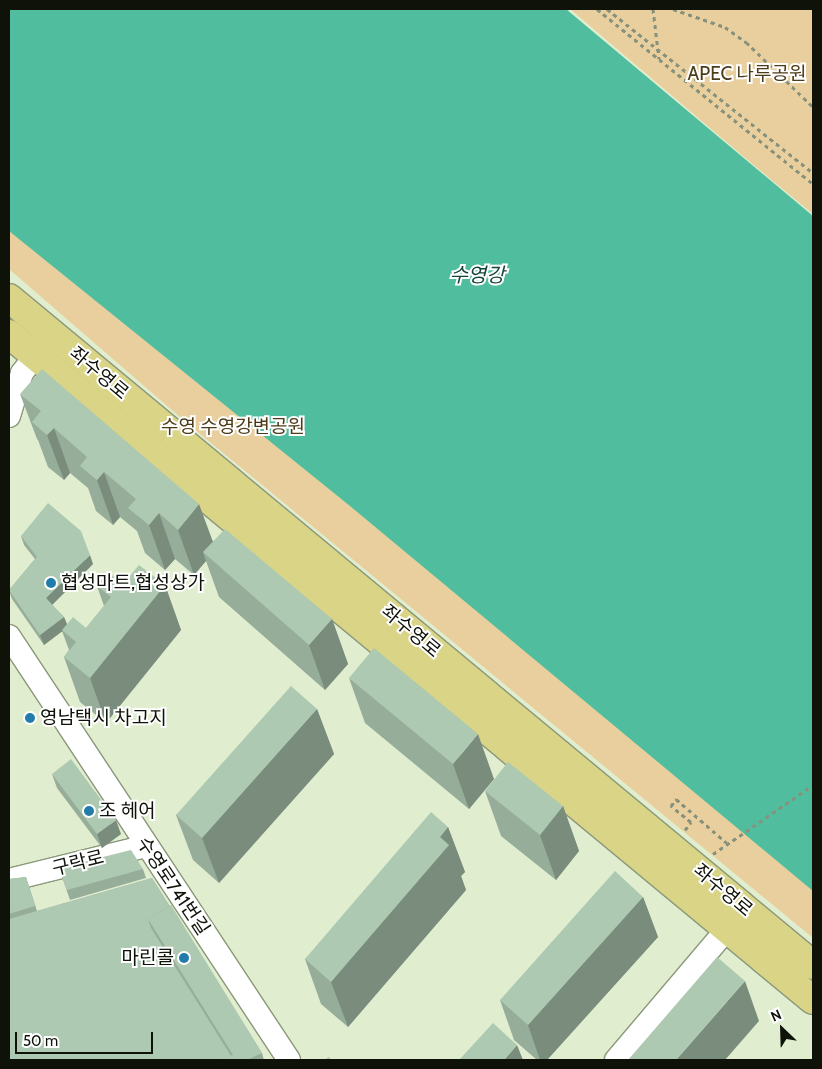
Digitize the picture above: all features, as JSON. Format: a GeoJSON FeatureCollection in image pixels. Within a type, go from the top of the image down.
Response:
{"type":"FeatureCollection","features":[{"type":"Feature","properties":{"kind":"main road","name":"좌수영로"},"geometry":{"type":"LineString","coordinates":[[9,298],[813,965]]}},
{"type":"Feature","properties":{"kind":"main road","name":"좌수영로"},"geometry":{"type":"LineString","coordinates":[[9,334],[813,1000]]}},
{"type":"Feature","properties":{"kind":"street"},"geometry":{"type":"LineString","coordinates":[[9,416],[13,391],[34,355],[51,334]]}},
{"type":"Feature","properties":{"kind":"street","name":"수영로741번길"},"geometry":{"type":"LineString","coordinates":[[9,636],[289,1060]]}},
{"type":"Feature","properties":{"kind":"street","name":"구락로"},"geometry":{"type":"LineString","coordinates":[[9,880],[146,846]]}},
{"type":"Feature","properties":{"kind":"street"},"geometry":{"type":"LineString","coordinates":[[616,1060],[745,908]]}},
{"type":"Feature","properties":{"kind":"path"},"geometry":{"type":"LineString","coordinates":[[597,9],[813,184]]}},
{"type":"Feature","properties":{"kind":"path"},"geometry":{"type":"LineString","coordinates":[[606,9],[813,173]]}},
{"type":"Feature","properties":{"kind":"path"},"geometry":{"type":"LineString","coordinates":[[653,9],[659,59]]}},
{"type":"Feature","properties":{"kind":"path"},"geometry":{"type":"LineString","coordinates":[[673,9],[732,32],[813,107]]}},
{"type":"Feature","properties":{"kind":"path"},"geometry":{"type":"LineString","coordinates":[[717,849],[813,785]]}},
{"type":"Feature","properties":{"kind":"path"},"geometry":{"type":"LineString","coordinates":[[688,826],[691,822],[671,806],[676,799],[727,843]]}},
{"type":"Feature","properties":{"kind":"green space","name":"APEC 나루공원"},"geometry":{"type":"Polygon","coordinates":[[[570,9],[813,9],[813,214],[750,162],[570,9]]]}},
{"type":"Feature","properties":{"kind":"green space","name":"수영 수영강변공원"},"geometry":{"type":"Polygon","coordinates":[[[9,207],[813,870],[813,938],[188,424],[9,269],[9,207]]]}},
{"type":"Feature","properties":{"kind":"water","name":"수영강"},"geometry":{"type":"Polygon","coordinates":[[[9,9],[566,9],[813,216],[813,891],[350,506],[9,231],[9,9]]]}},
{"type":"Feature","properties":{"kind":"building"},"geometry":{"type":"Polygon","coordinates":[[[42,369],[199,504],[178,530],[159,513],[149,525],[128,508],[136,499],[104,472],[97,480],[80,466],[87,457],[54,428],[47,435],[32,422],[41,411],[20,394],[42,369]]]}},
{"type":"Feature","properties":{"kind":"building","name":"협성마트,협성상가"},"geometry":{"type":"Polygon","coordinates":[[[48,503],[81,531],[90,555],[46,598],[64,617],[40,635],[9,590],[37,557],[21,536],[48,503]]]}},
{"type":"Feature","properties":{"kind":"building"},"geometry":{"type":"Polygon","coordinates":[[[225,529],[332,619],[309,645],[203,552],[225,529]]]}},
{"type":"Feature","properties":{"kind":"building"},"geometry":{"type":"Polygon","coordinates":[[[139,565],[165,585],[90,678],[64,657],[76,642],[62,630],[73,617],[86,628],[111,597],[97,586],[108,572],[123,584],[139,565]]]}},
{"type":"Feature","properties":{"kind":"building"},"geometry":{"type":"Polygon","coordinates":[[[374,648],[478,734],[453,764],[349,678],[374,648]]]}},
{"type":"Feature","properties":{"kind":"building"},"geometry":{"type":"Polygon","coordinates":[[[291,686],[317,709],[202,838],[176,815],[291,686]]]}},
{"type":"Feature","properties":{"kind":"building","name":"조 헤어"},"geometry":{"type":"Polygon","coordinates":[[[71,759],[116,820],[97,834],[52,774],[71,759]]]}},
{"type":"Feature","properties":{"kind":"building"},"geometry":{"type":"Polygon","coordinates":[[[508,762],[563,806],[540,835],[485,791],[508,762]]]}},
{"type":"Feature","properties":{"kind":"building"},"geometry":{"type":"Polygon","coordinates":[[[431,812],[448,827],[440,837],[449,845],[331,982],[305,959],[431,812]]]}},
{"type":"Feature","properties":{"kind":"building"},"geometry":{"type":"Polygon","coordinates":[[[131,850],[143,869],[67,890],[59,868],[131,850]]]}},
{"type":"Feature","properties":{"kind":"building"},"geometry":{"type":"Polygon","coordinates":[[[615,871],[643,897],[528,1025],[500,1000],[615,871]]]}},
{"type":"Feature","properties":{"kind":"building"},"geometry":{"type":"Polygon","coordinates":[[[26,877],[35,906],[9,914],[9,879],[26,877]]]}},
{"type":"Feature","properties":{"kind":"building"},"geometry":{"type":"Polygon","coordinates":[[[152,878],[169,906],[148,919],[151,928],[231,1056],[214,1060],[9,1060],[9,919],[152,878]]]}},
{"type":"Feature","properties":{"kind":"building"},"geometry":{"type":"Polygon","coordinates":[[[171,905],[262,1053],[247,1060],[214,1060],[233,1055],[148,919],[171,905]]]}},
{"type":"Feature","properties":{"kind":"building"},"geometry":{"type":"Polygon","coordinates":[[[717,957],[745,981],[676,1060],[628,1060],[717,957]]]}},
{"type":"Feature","properties":{"kind":"building"},"geometry":{"type":"Polygon","coordinates":[[[493,1023],[517,1045],[504,1060],[459,1060],[493,1023]]]}},
{"type":"Feature","properties":{"kind":"place","name":"협성마트,협성상가"},"geometry":{"type":"Point","coordinates":[51,583]}},
{"type":"Feature","properties":{"kind":"place","name":"영남택시 차고지"},"geometry":{"type":"Point","coordinates":[30,718]}},
{"type":"Feature","properties":{"kind":"place","name":"조 헤어"},"geometry":{"type":"Point","coordinates":[89,811]}},
{"type":"Feature","properties":{"kind":"place","name":"마린콜"},"geometry":{"type":"Point","coordinates":[184,958]}}]}
